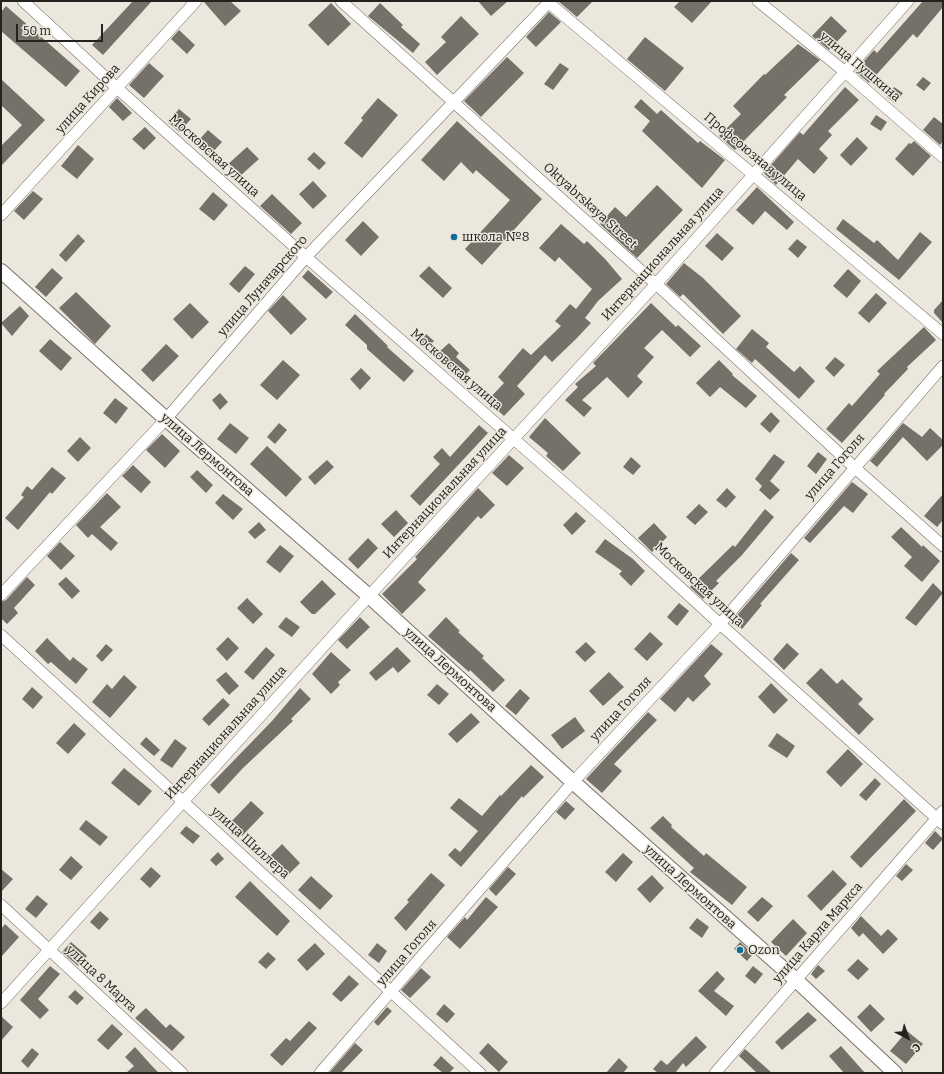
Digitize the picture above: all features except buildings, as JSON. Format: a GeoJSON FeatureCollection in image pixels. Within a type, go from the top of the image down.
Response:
{"type":"FeatureCollection","features":[{"type":"Feature","properties":{"kind":"street","name":"Московская улица"},"geometry":{"type":"LineString","coordinates":[[23,1],[117,88],[306,257],[612,524],[720,624],[941,818]]}},
{"type":"Feature","properties":{"kind":"street","name":"улица Кирова"},"geometry":{"type":"LineString","coordinates":[[1,215],[196,1]]}},
{"type":"Feature","properties":{"kind":"street","name":"Oktyabrskaya Street"},"geometry":{"type":"LineString","coordinates":[[341,1],[656,284],[854,467],[943,546]]}},
{"type":"Feature","properties":{"kind":"street","name":"улица Пушкина"},"geometry":{"type":"LineString","coordinates":[[758,1],[844,71],[943,157]]}},
{"type":"Feature","properties":{"kind":"street","name":"Интернациональная улица"},"geometry":{"type":"LineString","coordinates":[[1,1003],[369,596],[656,284],[844,71],[908,1]]}},
{"type":"Feature","properties":{"kind":"street","name":"улица Луначарского"},"geometry":{"type":"LineString","coordinates":[[1,595],[166,419],[306,257],[550,2]]}},
{"type":"Feature","properties":{"kind":"street","name":"Профсоюзная улица"},"geometry":{"type":"LineString","coordinates":[[550,2],[943,334]]}},
{"type":"Feature","properties":{"kind":"street","name":"улица Лермонтова"},"geometry":{"type":"LineString","coordinates":[[1,270],[166,419],[369,596],[573,782],[796,980],[895,1073]]}},
{"type":"Feature","properties":{"kind":"street","name":"улица Гоголя"},"geometry":{"type":"LineString","coordinates":[[320,1073],[573,782],[720,624],[854,467],[943,366]]}},
{"type":"Feature","properties":{"kind":"street","name":"улица Шиллера"},"geometry":{"type":"LineString","coordinates":[[1,635],[480,1073]]}},
{"type":"Feature","properties":{"kind":"street","name":"улица Карла Маркса"},"geometry":{"type":"LineString","coordinates":[[715,1073],[941,818]]}},
{"type":"Feature","properties":{"kind":"street","name":"улица 8 Марта"},"geometry":{"type":"LineString","coordinates":[[1,905],[182,1073]]}},
{"type":"Feature","properties":{"kind":"place","name":"школа №8"},"geometry":{"type":"Point","coordinates":[454,237]}},
{"type":"Feature","properties":{"kind":"place","name":"Ozon"},"geometry":{"type":"Point","coordinates":[740,950]}}]}
